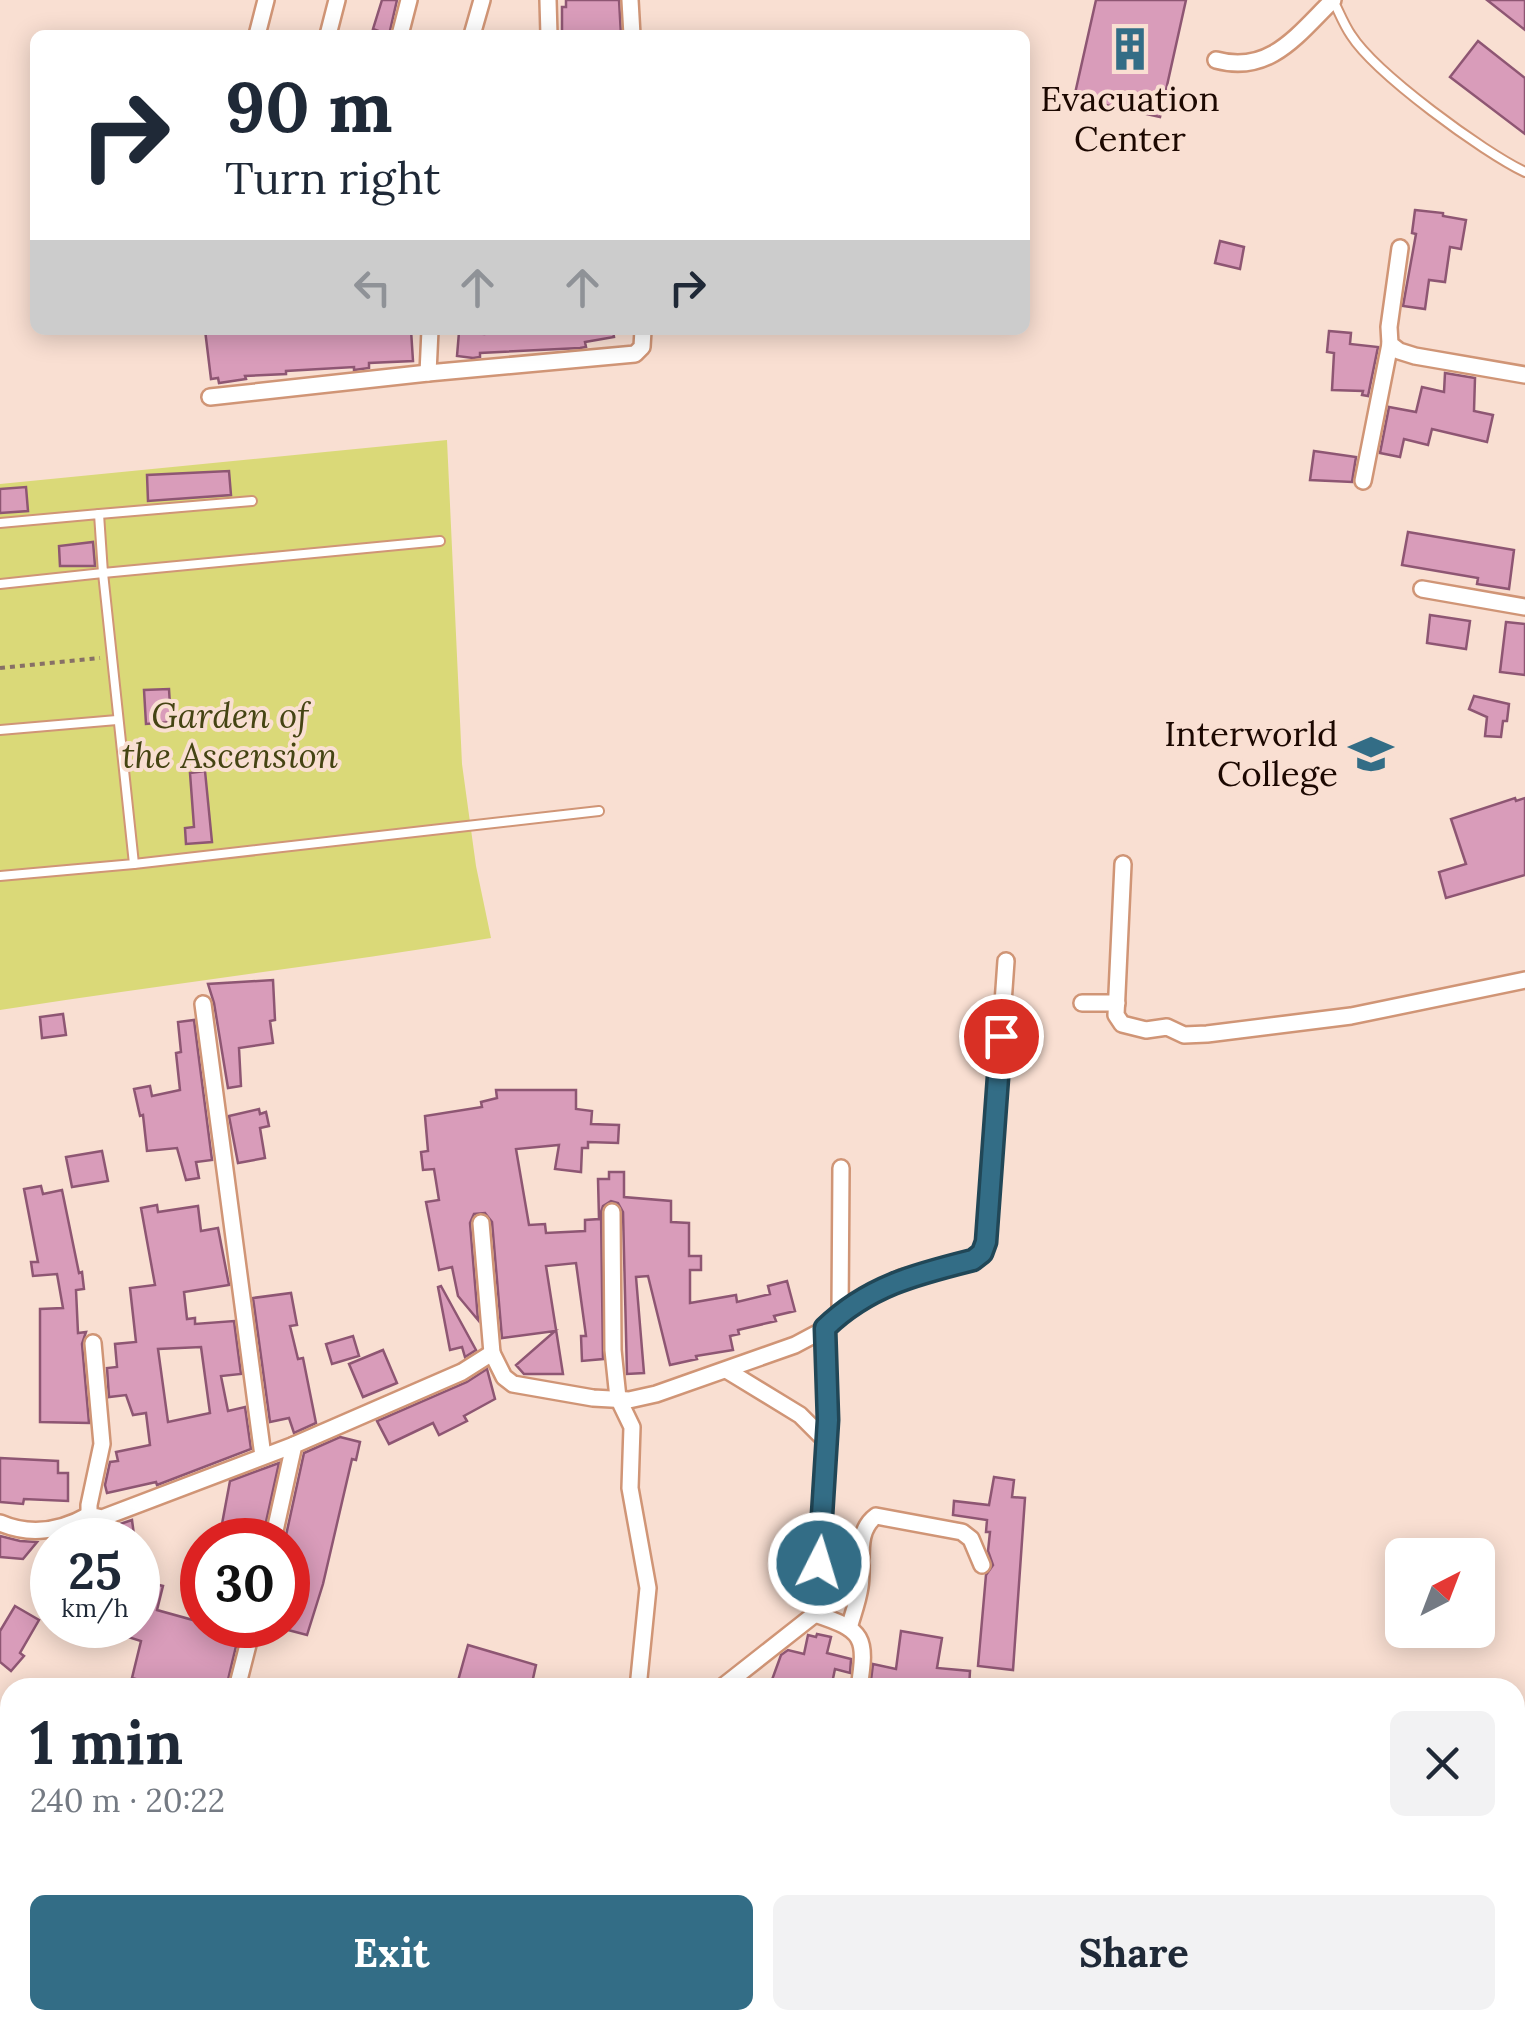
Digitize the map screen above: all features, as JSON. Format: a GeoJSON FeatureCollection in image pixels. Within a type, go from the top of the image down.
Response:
{"type":"FeatureCollection","features":[{"type":"Feature","properties":{"kind":"street"},"geometry":{"type":"LineString","coordinates":[[258,30],[266,0]]}},
{"type":"Feature","properties":{"kind":"street"},"geometry":{"type":"LineString","coordinates":[[329,30],[337,0]]}},
{"type":"Feature","properties":{"kind":"street"},"geometry":{"type":"LineString","coordinates":[[401,30],[409,0]]}},
{"type":"Feature","properties":{"kind":"street"},"geometry":{"type":"LineString","coordinates":[[473,30],[482,0]]}},
{"type":"Feature","properties":{"kind":"street"},"geometry":{"type":"LineString","coordinates":[[548,0],[549,30]]}},
{"type":"Feature","properties":{"kind":"street"},"geometry":{"type":"LineString","coordinates":[[630,0],[632,30]]}},
{"type":"Feature","properties":{"kind":"street"},"geometry":{"type":"LineString","coordinates":[[1216,60],[1261,63],[1333,0]]}},
{"type":"Feature","properties":{"kind":"street"},"geometry":{"type":"LineString","coordinates":[[1363,481],[1390,344],[1388,327],[1400,248]]}},
{"type":"Feature","properties":{"kind":"street"},"geometry":{"type":"LineString","coordinates":[[428,373],[430,335]]}},
{"type":"Feature","properties":{"kind":"street"},"geometry":{"type":"LineString","coordinates":[[210,397],[635,354],[644,342],[643,335]]}},
{"type":"Feature","properties":{"kind":"street"},"geometry":{"type":"LineString","coordinates":[[1390,344],[1415,356],[1525,375]]}},
{"type":"Feature","properties":{"kind":"street"},"geometry":{"type":"LineString","coordinates":[[1422,589],[1525,606]]}},
{"type":"Feature","properties":{"kind":"street"},"geometry":{"type":"LineString","coordinates":[[1124,864],[1116,1002],[1116,1015],[1122,1024],[1146,1030],[1168,1027],[1184,1035],[1207,1034],[1352,1016],[1525,980]]}},
{"type":"Feature","properties":{"kind":"street"},"geometry":{"type":"LineString","coordinates":[[482,1223],[492,1353],[504,1378],[513,1384],[593,1398],[629,1400],[728,1371],[795,1345],[901,1278],[973,1260],[982,1253],[986,1242],[1006,961]]}},
{"type":"Feature","properties":{"kind":"street"},"geometry":{"type":"LineString","coordinates":[[1082,1003],[1116,1002]]}},
{"type":"Feature","properties":{"kind":"street"},"geometry":{"type":"LineString","coordinates":[[203,1004],[263,1456]]}},
{"type":"Feature","properties":{"kind":"street"},"geometry":{"type":"LineString","coordinates":[[840,1314],[841,1168]]}},
{"type":"Feature","properties":{"kind":"street"},"geometry":{"type":"LineString","coordinates":[[612,1212],[611,1312],[618,1398],[632,1427],[630,1488],[648,1588],[639,1678]]}},
{"type":"Feature","properties":{"kind":"street"},"geometry":{"type":"LineString","coordinates":[[734,1678],[814,1614],[828,1443],[825,1328]]}},
{"type":"Feature","properties":{"kind":"street"},"geometry":{"type":"LineString","coordinates":[[88,1515],[102,1444],[93,1343]]}},
{"type":"Feature","properties":{"kind":"street"},"geometry":{"type":"LineString","coordinates":[[0,1523],[43,1531],[88,1515],[102,1518],[294,1444],[462,1372],[492,1353]]}},
{"type":"Feature","properties":{"kind":"street"},"geometry":{"type":"LineString","coordinates":[[728,1371],[800,1415],[828,1443]]}},
{"type":"Feature","properties":{"kind":"street"},"geometry":{"type":"LineString","coordinates":[[278,1518],[294,1444]]}},
{"type":"Feature","properties":{"kind":"street"},"geometry":{"type":"LineString","coordinates":[[850,1628],[861,1582],[862,1533],[867,1522],[876,1516],[962,1532],[971,1538],[982,1565]]}},
{"type":"Feature","properties":{"kind":"street"},"geometry":{"type":"LineString","coordinates":[[814,1614],[850,1628],[862,1641],[865,1654],[861,1678]]}},
{"type":"Feature","properties":{"kind":"street"},"geometry":{"type":"LineString","coordinates":[[240,1678],[247,1648]]}},
{"type":"Feature","properties":{"kind":"lane"},"geometry":{"type":"LineString","coordinates":[[1333,0],[1351,36],[1391,76],[1525,172]]}},
{"type":"Feature","properties":{"kind":"lane"},"geometry":{"type":"LineString","coordinates":[[0,523],[252,501]]}},
{"type":"Feature","properties":{"kind":"lane"},"geometry":{"type":"LineString","coordinates":[[99,514],[134,864]]}},
{"type":"Feature","properties":{"kind":"lane"},"geometry":{"type":"LineString","coordinates":[[0,584],[440,541]]}},
{"type":"Feature","properties":{"kind":"lane"},"geometry":{"type":"LineString","coordinates":[[0,730],[117,720]]}},
{"type":"Feature","properties":{"kind":"lane"},"geometry":{"type":"LineString","coordinates":[[0,876],[599,811]]}},
{"type":"Feature","properties":{"kind":"path"},"geometry":{"type":"LineString","coordinates":[[0,668],[111,657]]}},
{"type":"Feature","properties":{"kind":"green space","name":"Garden of the Ascension"},"geometry":{"type":"Polygon","coordinates":[[[447,440],[462,764],[491,938],[0,1010],[0,484],[447,440]]]}},
{"type":"Feature","properties":{"kind":"building"},"geometry":{"type":"Polygon","coordinates":[[[382,0],[397,0],[390,30],[373,29],[382,0]]]}},
{"type":"Feature","properties":{"kind":"building"},"geometry":{"type":"Polygon","coordinates":[[[566,0],[619,0],[621,30],[562,30],[562,7],[566,7],[566,0]]]}},
{"type":"Feature","properties":{"kind":"building","name":"Evacuation Center"},"geometry":{"type":"Polygon","coordinates":[[[1096,0],[1186,0],[1160,117],[1074,98],[1096,0]]]}},
{"type":"Feature","properties":{"kind":"building"},"geometry":{"type":"Polygon","coordinates":[[[1487,0],[1525,0],[1525,30],[1487,0]]]}},
{"type":"Feature","properties":{"kind":"building"},"geometry":{"type":"Polygon","coordinates":[[[1478,41],[1525,78],[1525,134],[1450,77],[1478,41]]]}},
{"type":"Feature","properties":{"kind":"building"},"geometry":{"type":"Polygon","coordinates":[[[1415,210],[1466,220],[1461,249],[1450,247],[1445,282],[1429,280],[1425,309],[1403,306],[1416,234],[1412,233],[1415,210]]]}},
{"type":"Feature","properties":{"kind":"building"},"geometry":{"type":"Polygon","coordinates":[[[1220,241],[1244,247],[1240,269],[1215,263],[1220,241]]]}},
{"type":"Feature","properties":{"kind":"building"},"geometry":{"type":"Polygon","coordinates":[[[1329,331],[1351,333],[1350,344],[1378,347],[1368,396],[1362,395],[1363,391],[1332,390],[1334,353],[1327,352],[1329,331]]]}},
{"type":"Feature","properties":{"kind":"building"},"geometry":{"type":"Polygon","coordinates":[[[206,335],[411,335],[413,361],[369,363],[369,368],[354,370],[286,371],[219,383],[218,378],[211,379],[206,335]]]}},
{"type":"Feature","properties":{"kind":"building"},"geometry":{"type":"Polygon","coordinates":[[[459,335],[614,337],[585,342],[586,347],[580,348],[480,353],[480,357],[473,358],[457,356],[459,335]]]}},
{"type":"Feature","properties":{"kind":"building"},"geometry":{"type":"Polygon","coordinates":[[[1445,373],[1475,378],[1474,411],[1493,415],[1487,442],[1432,429],[1428,445],[1404,439],[1400,457],[1380,453],[1389,407],[1416,412],[1422,387],[1444,392],[1445,373]]]}},
{"type":"Feature","properties":{"kind":"building"},"geometry":{"type":"Polygon","coordinates":[[[1314,451],[1356,457],[1352,482],[1310,480],[1314,451]]]}},
{"type":"Feature","properties":{"kind":"building"},"geometry":{"type":"Polygon","coordinates":[[[229,471],[231,495],[148,501],[147,475],[229,471]]]}},
{"type":"Feature","properties":{"kind":"building"},"geometry":{"type":"Polygon","coordinates":[[[26,487],[28,511],[0,513],[0,489],[26,487]]]}},
{"type":"Feature","properties":{"kind":"building"},"geometry":{"type":"Polygon","coordinates":[[[1408,532],[1514,550],[1509,589],[1477,584],[1478,578],[1402,565],[1408,532]]]}},
{"type":"Feature","properties":{"kind":"building"},"geometry":{"type":"Polygon","coordinates":[[[93,542],[95,566],[60,566],[59,546],[93,542]]]}},
{"type":"Feature","properties":{"kind":"building"},"geometry":{"type":"Polygon","coordinates":[[[1430,615],[1470,621],[1466,649],[1427,643],[1430,615]]]}},
{"type":"Feature","properties":{"kind":"building"},"geometry":{"type":"Polygon","coordinates":[[[1506,622],[1525,624],[1525,675],[1500,672],[1506,622]]]}},
{"type":"Feature","properties":{"kind":"building"},"geometry":{"type":"Polygon","coordinates":[[[169,689],[171,722],[146,724],[144,690],[169,689]]]}},
{"type":"Feature","properties":{"kind":"building"},"geometry":{"type":"Polygon","coordinates":[[[1474,696],[1509,704],[1501,737],[1485,736],[1487,717],[1469,709],[1474,696]]]}},
{"type":"Feature","properties":{"kind":"building"},"geometry":{"type":"Polygon","coordinates":[[[205,771],[212,842],[186,844],[185,828],[194,827],[190,773],[205,771]]]}},
{"type":"Feature","properties":{"kind":"building"},"geometry":{"type":"Polygon","coordinates":[[[1525,798],[1525,875],[1446,898],[1439,872],[1466,864],[1451,819],[1525,798]]]}},
{"type":"Feature","properties":{"kind":"building"},"geometry":{"type":"Polygon","coordinates":[[[273,980],[273,1043],[239,1048],[241,1086],[228,1088],[208,984],[273,980]]]}},
{"type":"Feature","properties":{"kind":"building"},"geometry":{"type":"Polygon","coordinates":[[[63,1014],[66,1035],[42,1038],[40,1017],[63,1014]]]}},
{"type":"Feature","properties":{"kind":"building"},"geometry":{"type":"Polygon","coordinates":[[[194,1020],[212,1160],[196,1162],[199,1178],[186,1180],[177,1148],[147,1151],[143,1115],[140,1116],[134,1089],[150,1086],[152,1096],[180,1090],[178,1022],[194,1020]]]}},
{"type":"Feature","properties":{"kind":"building"},"geometry":{"type":"Polygon","coordinates":[[[496,1090],[576,1090],[576,1109],[592,1111],[591,1124],[619,1125],[618,1143],[588,1142],[588,1148],[582,1148],[581,1172],[555,1169],[559,1145],[516,1149],[529,1225],[545,1224],[546,1233],[585,1231],[585,1220],[599,1219],[598,1179],[609,1179],[609,1172],[624,1172],[624,1197],[671,1201],[671,1222],[689,1223],[689,1256],[701,1256],[701,1270],[690,1270],[690,1303],[736,1295],[737,1302],[770,1294],[768,1286],[787,1281],[795,1311],[774,1316],[776,1321],[738,1330],[739,1334],[730,1336],[733,1350],[670,1365],[648,1276],[636,1277],[644,1373],[627,1374],[623,1212],[618,1203],[611,1201],[601,1212],[603,1359],[582,1361],[581,1336],[586,1336],[576,1263],[546,1266],[563,1374],[524,1374],[516,1365],[555,1331],[502,1338],[492,1222],[485,1213],[474,1214],[470,1223],[478,1320],[458,1296],[452,1267],[439,1270],[426,1202],[439,1200],[434,1169],[423,1170],[421,1152],[428,1151],[425,1116],[482,1107],[481,1102],[497,1098],[496,1090]]]}},
{"type":"Feature","properties":{"kind":"building"},"geometry":{"type":"Polygon","coordinates":[[[259,1109],[260,1114],[266,1112],[269,1126],[260,1128],[265,1158],[238,1163],[229,1116],[259,1109]]]}},
{"type":"Feature","properties":{"kind":"building"},"geometry":{"type":"Polygon","coordinates":[[[102,1151],[108,1181],[72,1187],[66,1157],[102,1151]]]}},
{"type":"Feature","properties":{"kind":"building"},"geometry":{"type":"Polygon","coordinates":[[[41,1186],[43,1194],[62,1190],[79,1273],[82,1272],[84,1289],[76,1290],[78,1333],[86,1332],[82,1344],[89,1423],[40,1422],[40,1309],[63,1308],[57,1274],[33,1276],[31,1262],[38,1262],[24,1189],[41,1186]]]}},
{"type":"Feature","properties":{"kind":"building"},"geometry":{"type":"Polygon","coordinates":[[[157,1205],[158,1212],[198,1206],[201,1231],[218,1228],[229,1285],[184,1292],[187,1319],[195,1318],[195,1324],[234,1321],[241,1374],[221,1376],[228,1411],[245,1407],[251,1449],[157,1485],[156,1482],[107,1493],[110,1462],[118,1461],[116,1452],[150,1445],[146,1413],[133,1415],[126,1395],[109,1397],[107,1368],[117,1367],[115,1344],[136,1342],[130,1288],[155,1285],[141,1208],[157,1205]],[[201,1347],[158,1349],[168,1422],[210,1413],[201,1347]]]}},
{"type":"Feature","properties":{"kind":"building"},"geometry":{"type":"Polygon","coordinates":[[[441,1286],[476,1350],[465,1357],[462,1347],[450,1350],[438,1287],[441,1286]]]}},
{"type":"Feature","properties":{"kind":"building"},"geometry":{"type":"Polygon","coordinates":[[[291,1293],[297,1325],[290,1326],[298,1359],[303,1358],[316,1423],[294,1433],[289,1418],[270,1422],[253,1298],[291,1293]]]}},
{"type":"Feature","properties":{"kind":"building"},"geometry":{"type":"Polygon","coordinates":[[[353,1336],[359,1356],[332,1364],[326,1344],[353,1336]]]}},
{"type":"Feature","properties":{"kind":"building"},"geometry":{"type":"Polygon","coordinates":[[[383,1350],[397,1383],[363,1397],[349,1364],[383,1350]]]}},
{"type":"Feature","properties":{"kind":"building"},"geometry":{"type":"Polygon","coordinates":[[[487,1369],[495,1399],[464,1416],[467,1421],[439,1435],[433,1423],[389,1444],[377,1421],[467,1382],[487,1369]]]}},
{"type":"Feature","properties":{"kind":"building"},"geometry":{"type":"Polygon","coordinates":[[[340,1437],[360,1442],[356,1460],[352,1459],[310,1625],[310,1518],[290,1518],[304,1453],[340,1437]]]}},
{"type":"Feature","properties":{"kind":"building"},"geometry":{"type":"Polygon","coordinates":[[[0,1458],[58,1461],[58,1473],[68,1473],[68,1501],[0,1502],[0,1458]]]}},
{"type":"Feature","properties":{"kind":"building"},"geometry":{"type":"Polygon","coordinates":[[[279,1463],[267,1518],[223,1518],[230,1481],[279,1463]]]}},
{"type":"Feature","properties":{"kind":"building"},"geometry":{"type":"Polygon","coordinates":[[[994,1477],[1014,1480],[1012,1497],[1025,1498],[1013,1670],[978,1666],[986,1575],[993,1565],[988,1551],[990,1532],[986,1532],[987,1520],[953,1515],[954,1501],[989,1505],[994,1477]]]}},
{"type":"Feature","properties":{"kind":"building"},"geometry":{"type":"Polygon","coordinates":[[[0,1536],[30,1542],[30,1550],[23,1559],[0,1557],[0,1536]]]}},
{"type":"Feature","properties":{"kind":"building"},"geometry":{"type":"Polygon","coordinates":[[[15,1606],[30,1615],[30,1636],[20,1653],[24,1656],[11,1671],[0,1662],[0,1631],[15,1606]]]}},
{"type":"Feature","properties":{"kind":"building"},"geometry":{"type":"Polygon","coordinates":[[[160,1611],[180,1616],[180,1648],[236,1648],[228,1678],[132,1678],[139,1648],[160,1648],[160,1611]]]}},
{"type":"Feature","properties":{"kind":"building"},"geometry":{"type":"Polygon","coordinates":[[[901,1631],[942,1638],[937,1668],[970,1671],[970,1678],[871,1678],[873,1664],[896,1669],[901,1631]]]}},
{"type":"Feature","properties":{"kind":"building"},"geometry":{"type":"Polygon","coordinates":[[[808,1635],[831,1637],[827,1653],[851,1659],[850,1673],[835,1669],[833,1678],[773,1678],[781,1655],[788,1650],[804,1654],[808,1635]]]}},
{"type":"Feature","properties":{"kind":"building"},"geometry":{"type":"Polygon","coordinates":[[[468,1645],[536,1665],[533,1678],[459,1678],[468,1645]]]}},
{"type":"Feature","properties":{"kind":"place","name":"Evacuation Center"},"geometry":{"type":"Point","coordinates":[1130,49]}},
{"type":"Feature","properties":{"kind":"place","name":"Interworld College"},"geometry":{"type":"Point","coordinates":[1371,754]}},
{"type":"Feature","properties":{"kind":"route"},"geometry":{"type":"LineString","coordinates":[[819,1563],[827,1464],[825,1328],[840,1314],[901,1278],[973,1260],[982,1253],[986,1242],[1001,1036]]}}]}
